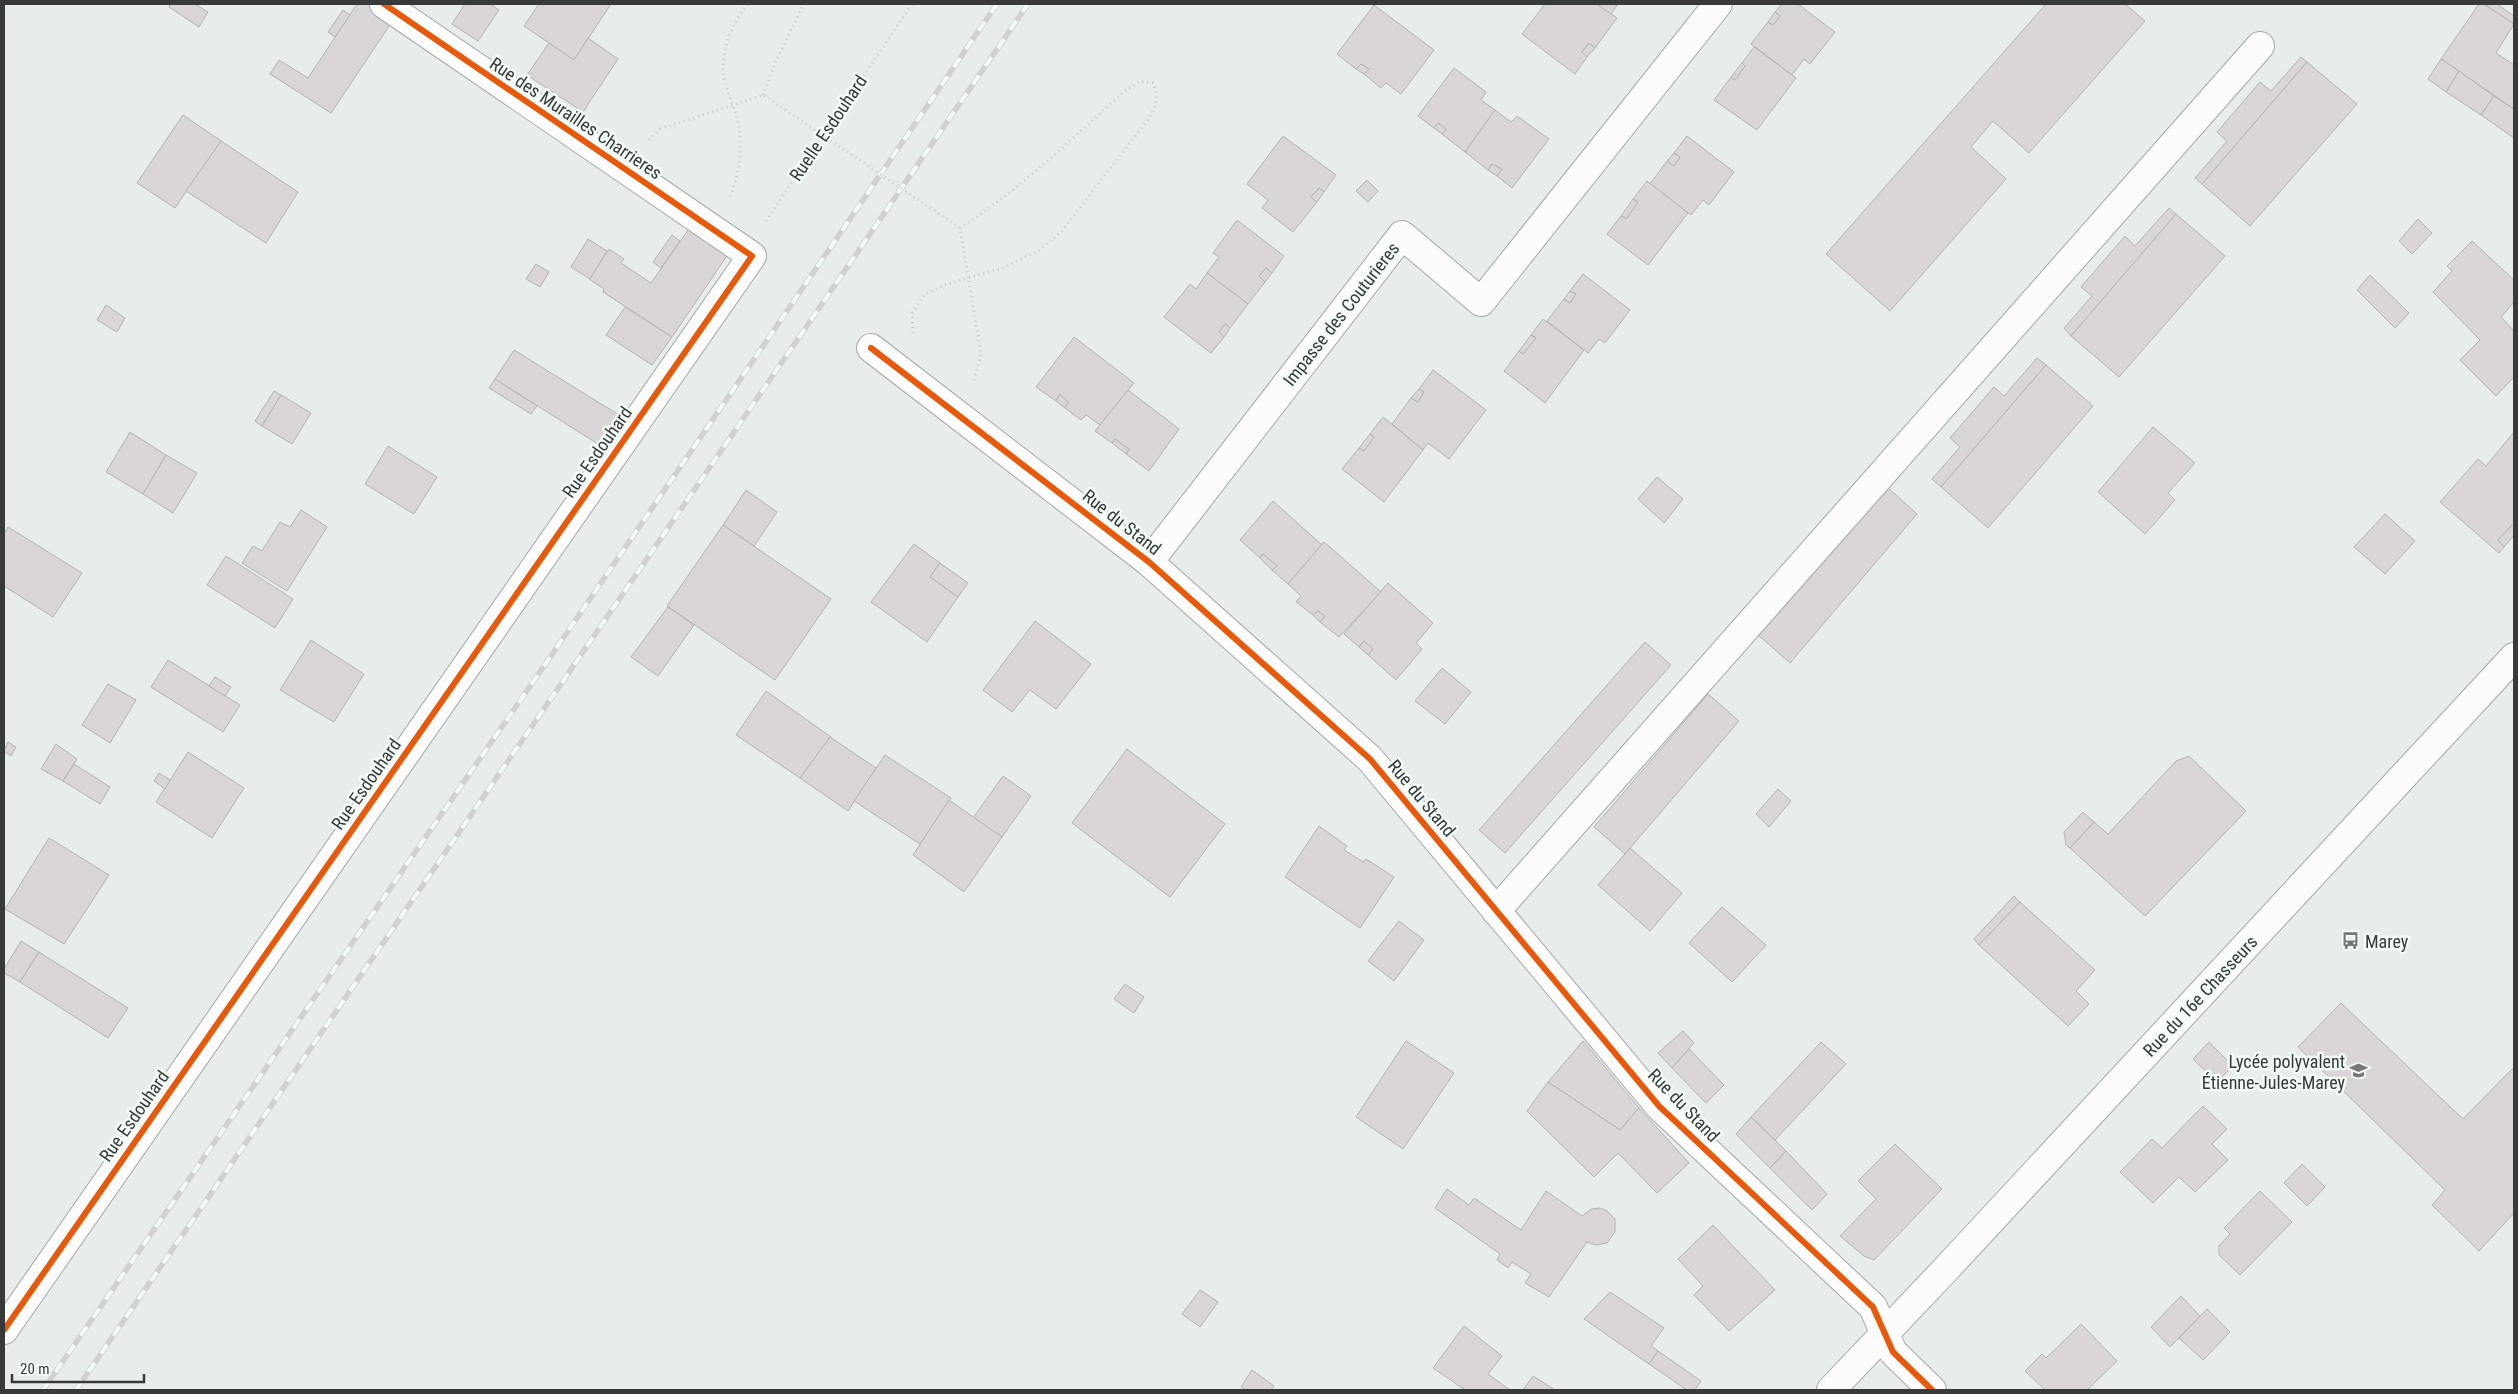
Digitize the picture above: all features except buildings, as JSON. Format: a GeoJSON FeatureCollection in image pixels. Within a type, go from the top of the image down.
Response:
{"type":"FeatureCollection","features":[{"type":"Feature","properties":{"kind":"street","name":"Rue des Murailles Charrieres"},"geometry":{"type":"LineString","coordinates":[[384,4],[752,256]]}},
{"type":"Feature","properties":{"kind":"street","name":"Impasse des Couturieres"},"geometry":{"type":"LineString","coordinates":[[1149,562],[1402,235],[1481,302],[1718,4]]}},
{"type":"Feature","properties":{"kind":"street"},"geometry":{"type":"LineString","coordinates":[[1496,910],[2260,46]]}},
{"type":"Feature","properties":{"kind":"street","name":"Rue Esdouhard"},"geometry":{"type":"LineString","coordinates":[[4,1330],[752,256]]}},
{"type":"Feature","properties":{"kind":"street","name":"Rue du Stand"},"geometry":{"type":"LineString","coordinates":[[871,348],[1149,562],[1370,759],[1659,1106],[1874,1307],[1893,1352],[1932,1390]]}},
{"type":"Feature","properties":{"kind":"street","name":"Rue du 16e Chasseurs"},"geometry":{"type":"LineString","coordinates":[[1831,1390],[1953,1262],[2514,657]]}},
{"type":"Feature","properties":{"kind":"path"},"geometry":{"type":"LineString","coordinates":[[714,230],[736,183],[740,129],[734,104],[724,78],[723,56],[730,33],[748,4]]}},
{"type":"Feature","properties":{"kind":"path"},"geometry":{"type":"LineString","coordinates":[[660,128],[762,95],[804,4]]}},
{"type":"Feature","properties":{"kind":"path"},"geometry":{"type":"LineString","coordinates":[[894,365],[914,335],[912,313],[924,295],[944,285],[1003,268],[1039,250],[1061,232],[1147,121],[1157,104],[1157,93],[1153,83],[1140,81],[1124,92],[1028,178],[986,212],[960,228]]}},
{"type":"Feature","properties":{"kind":"path"},"geometry":{"type":"LineString","coordinates":[[762,95],[960,228],[981,354]]}},
{"type":"Feature","properties":{"kind":"railway"},"geometry":{"type":"LineString","coordinates":[[43,1390],[553,653],[997,4]]}},
{"type":"Feature","properties":{"kind":"railway"},"geometry":{"type":"LineString","coordinates":[[76,1390],[1028,4]]}},
{"type":"Feature","properties":{"kind":"cycle path"},"geometry":{"type":"LineString","coordinates":[[4,1330],[752,256],[384,4]]}},
{"type":"Feature","properties":{"kind":"cycle path"},"geometry":{"type":"LineString","coordinates":[[871,348],[1149,562],[1370,759],[1659,1106],[1873,1307],[1893,1352],[1932,1390]]}},
{"type":"Feature","properties":{"kind":"place","name":"Marey"},"geometry":{"type":"Point","coordinates":[2351,941]}},
{"type":"Feature","properties":{"kind":"place","name":"Lycée polyvalent Étienne-Jules-Marey"},"geometry":{"type":"Point","coordinates":[2359,1071]}}]}
